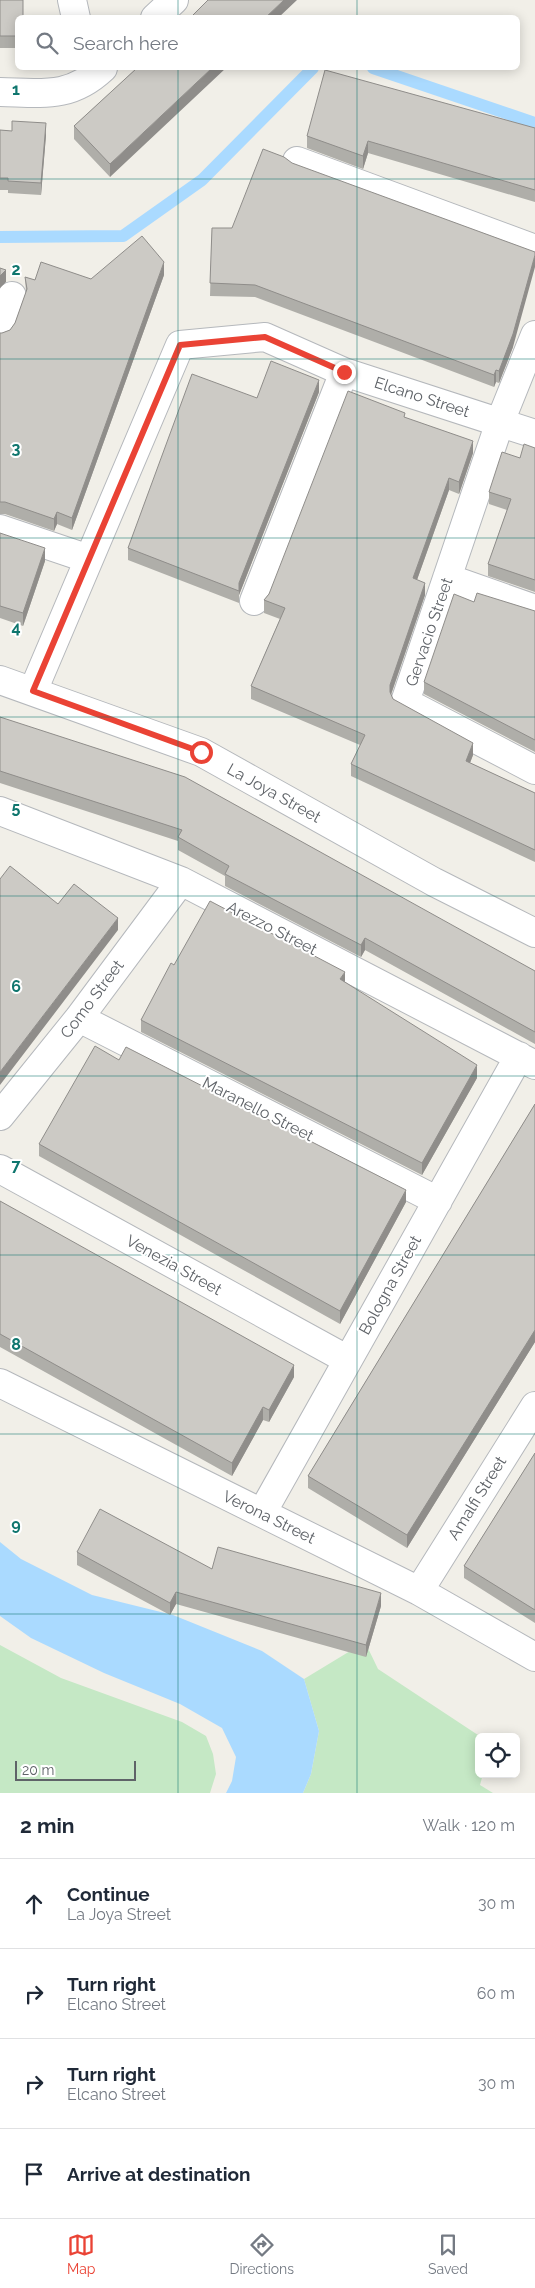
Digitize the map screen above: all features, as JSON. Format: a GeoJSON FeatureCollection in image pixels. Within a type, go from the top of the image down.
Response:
{"type":"FeatureCollection","features":[{"type":"Feature","properties":{"kind":"street"},"geometry":{"type":"LineString","coordinates":[[72,0],[75,15]]}},
{"type":"Feature","properties":{"kind":"street"},"geometry":{"type":"LineString","coordinates":[[158,15],[174,0]]}},
{"type":"Feature","properties":{"kind":"street"},"geometry":{"type":"LineString","coordinates":[[0,92],[57,94],[93,72]]}},
{"type":"Feature","properties":{"kind":"street"},"geometry":{"type":"LineString","coordinates":[[297,162],[535,249]]}},
{"type":"Feature","properties":{"kind":"street"},"geometry":{"type":"LineString","coordinates":[[0,330],[12,296]]}},
{"type":"Feature","properties":{"kind":"street","name":"Gervacio Street"},"geometry":{"type":"LineString","coordinates":[[535,335],[500,422],[405,702],[535,770]]}},
{"type":"Feature","properties":{"kind":"street","name":"Elcano Street"},"geometry":{"type":"LineString","coordinates":[[33,691],[180,345],[265,337],[344,372],[535,434]]}},
{"type":"Feature","properties":{"kind":"street"},"geometry":{"type":"LineString","coordinates":[[254,601],[344,372]]}},
{"type":"Feature","properties":{"kind":"street"},"geometry":{"type":"LineString","coordinates":[[0,529],[89,559]]}},
{"type":"Feature","properties":{"kind":"street"},"geometry":{"type":"LineString","coordinates":[[447,578],[535,609]]}},
{"type":"Feature","properties":{"kind":"street","name":"La Joya Street"},"geometry":{"type":"LineString","coordinates":[[0,680],[201,752],[434,882],[535,933]]}},
{"type":"Feature","properties":{"kind":"street","name":"Arezzo Street"},"geometry":{"type":"LineString","coordinates":[[2,815],[181,881],[527,1061]]}},
{"type":"Feature","properties":{"kind":"street","name":"Como Street"},"geometry":{"type":"LineString","coordinates":[[0,1116],[79,1018],[181,881]]}},
{"type":"Feature","properties":{"kind":"street","name":"Maranello Street"},"geometry":{"type":"LineString","coordinates":[[79,1018],[438,1201]]}},
{"type":"Feature","properties":{"kind":"street","name":"Bologna Street"},"geometry":{"type":"LineString","coordinates":[[262,1513],[438,1201],[527,1061]]}},
{"type":"Feature","properties":{"kind":"street","name":"Venezia Street"},"geometry":{"type":"LineString","coordinates":[[0,1169],[348,1360]]}},
{"type":"Feature","properties":{"kind":"street","name":"Verona Street"},"geometry":{"type":"LineString","coordinates":[[0,1383],[419,1591],[535,1656]]}},
{"type":"Feature","properties":{"kind":"street","name":"Amalfi Street"},"geometry":{"type":"LineString","coordinates":[[419,1591],[535,1406]]}},
{"type":"Feature","properties":{"kind":"green space"},"geometry":{"type":"Polygon","coordinates":[[[365,1642],[378,1669],[475,1733],[475,1778],[482,1778],[480,1785],[493,1793],[303,1793],[311,1774],[319,1731],[304,1679],[365,1642]]]}},
{"type":"Feature","properties":{"kind":"green space"},"geometry":{"type":"Polygon","coordinates":[[[0,1645],[61,1678],[182,1722],[206,1736],[213,1754],[216,1774],[210,1793],[0,1793],[0,1645]]]}},
{"type":"Feature","properties":{"kind":"water"},"geometry":{"type":"Polygon","coordinates":[[[0,1542],[21,1559],[92,1595],[173,1615],[262,1651],[304,1679],[319,1731],[311,1774],[303,1793],[226,1793],[232,1781],[236,1757],[222,1728],[180,1704],[104,1673],[31,1638],[0,1616],[0,1542]]]}},
{"type":"Feature","properties":{"kind":"building"},"geometry":{"type":"Polygon","coordinates":[[[0,0],[23,0],[23,15],[15,15],[15,36],[0,36],[0,0]]]}},
{"type":"Feature","properties":{"kind":"building"},"geometry":{"type":"Polygon","coordinates":[[[208,0],[284,0],[268,15],[193,15],[208,0]]]}},
{"type":"Feature","properties":{"kind":"building"},"geometry":{"type":"Polygon","coordinates":[[[135,70],[210,70],[110,164],[74,126],[135,70]]]}},
{"type":"Feature","properties":{"kind":"building"},"geometry":{"type":"Polygon","coordinates":[[[325,70],[535,128],[535,190],[368,141],[363,156],[307,136],[325,70]]]}},
{"type":"Feature","properties":{"kind":"building"},"geometry":{"type":"Polygon","coordinates":[[[12,121],[46,123],[41,183],[8,181],[8,178],[0,178],[0,130],[12,131],[12,121]]]}},
{"type":"Feature","properties":{"kind":"building"},"geometry":{"type":"Polygon","coordinates":[[[263,149],[284,157],[292,163],[535,252],[513,334],[499,371],[496,370],[494,375],[255,285],[210,283],[212,228],[232,228],[263,149]]]}},
{"type":"Feature","properties":{"kind":"building"},"geometry":{"type":"Polygon","coordinates":[[[142,236],[164,262],[72,518],[57,512],[54,519],[5,502],[0,502],[0,333],[10,330],[15,323],[27,289],[25,277],[35,280],[41,262],[91,279],[142,236]]]}},
{"type":"Feature","properties":{"kind":"building"},"geometry":{"type":"Polygon","coordinates":[[[0,268],[6,270],[0,276],[0,268]]]}},
{"type":"Feature","properties":{"kind":"building"},"geometry":{"type":"Polygon","coordinates":[[[271,361],[319,380],[239,583],[239,591],[128,548],[192,374],[257,398],[271,361]]]}},
{"type":"Feature","properties":{"kind":"building"},"geometry":{"type":"Polygon","coordinates":[[[348,391],[405,413],[404,417],[473,441],[459,482],[449,478],[413,578],[425,583],[390,685],[390,692],[393,699],[473,743],[466,761],[535,793],[535,850],[351,764],[365,735],[251,686],[285,608],[264,600],[269,594],[348,391]]]}},
{"type":"Feature","properties":{"kind":"building"},"geometry":{"type":"Polygon","coordinates":[[[524,444],[535,448],[535,580],[488,564],[511,499],[489,492],[502,452],[520,458],[524,444]]]}},
{"type":"Feature","properties":{"kind":"building"},"geometry":{"type":"Polygon","coordinates":[[[0,533],[45,548],[23,613],[0,606],[0,533]]]}},
{"type":"Feature","properties":{"kind":"building"},"geometry":{"type":"Polygon","coordinates":[[[477,593],[535,611],[535,740],[424,682],[454,594],[474,602],[477,593]]]}},
{"type":"Feature","properties":{"kind":"building"},"geometry":{"type":"Polygon","coordinates":[[[0,717],[185,777],[535,971],[535,1032],[365,938],[361,945],[225,874],[229,866],[178,837],[182,830],[0,771],[0,717]]]}},
{"type":"Feature","properties":{"kind":"building"},"geometry":{"type":"Polygon","coordinates":[[[10,866],[58,904],[74,884],[118,918],[0,1072],[0,879],[10,866]]]}},
{"type":"Feature","properties":{"kind":"building"},"geometry":{"type":"Polygon","coordinates":[[[210,901],[345,972],[340,979],[477,1065],[422,1163],[141,1020],[171,963],[174,965],[210,901]]]}},
{"type":"Feature","properties":{"kind":"building"},"geometry":{"type":"Polygon","coordinates":[[[95,1046],[119,1060],[126,1047],[406,1190],[340,1311],[39,1144],[95,1046]]]}},
{"type":"Feature","properties":{"kind":"building"},"geometry":{"type":"Polygon","coordinates":[[[535,1104],[535,1330],[407,1535],[308,1476],[535,1104]]]}},
{"type":"Feature","properties":{"kind":"building"},"geometry":{"type":"Polygon","coordinates":[[[0,1201],[294,1365],[269,1410],[263,1407],[232,1463],[0,1334],[0,1201]]]}},
{"type":"Feature","properties":{"kind":"building"},"geometry":{"type":"Polygon","coordinates":[[[535,1453],[535,1610],[464,1566],[535,1453]]]}},
{"type":"Feature","properties":{"kind":"building"},"geometry":{"type":"Polygon","coordinates":[[[100,1509],[212,1569],[218,1547],[381,1593],[366,1645],[176,1592],[170,1603],[77,1552],[100,1509]]]}},
{"type":"Feature","properties":{"kind":"waterway"},"geometry":{"type":"LineString","coordinates":[[0,237],[123,236],[202,180],[311,70]]}},
{"type":"Feature","properties":{"kind":"waterway"},"geometry":{"type":"LineString","coordinates":[[379,70],[535,123]]}},
{"type":"Feature","properties":{"kind":"route"},"geometry":{"type":"LineString","coordinates":[[201,752],[33,691],[180,345],[265,337],[344,372]]}}]}
